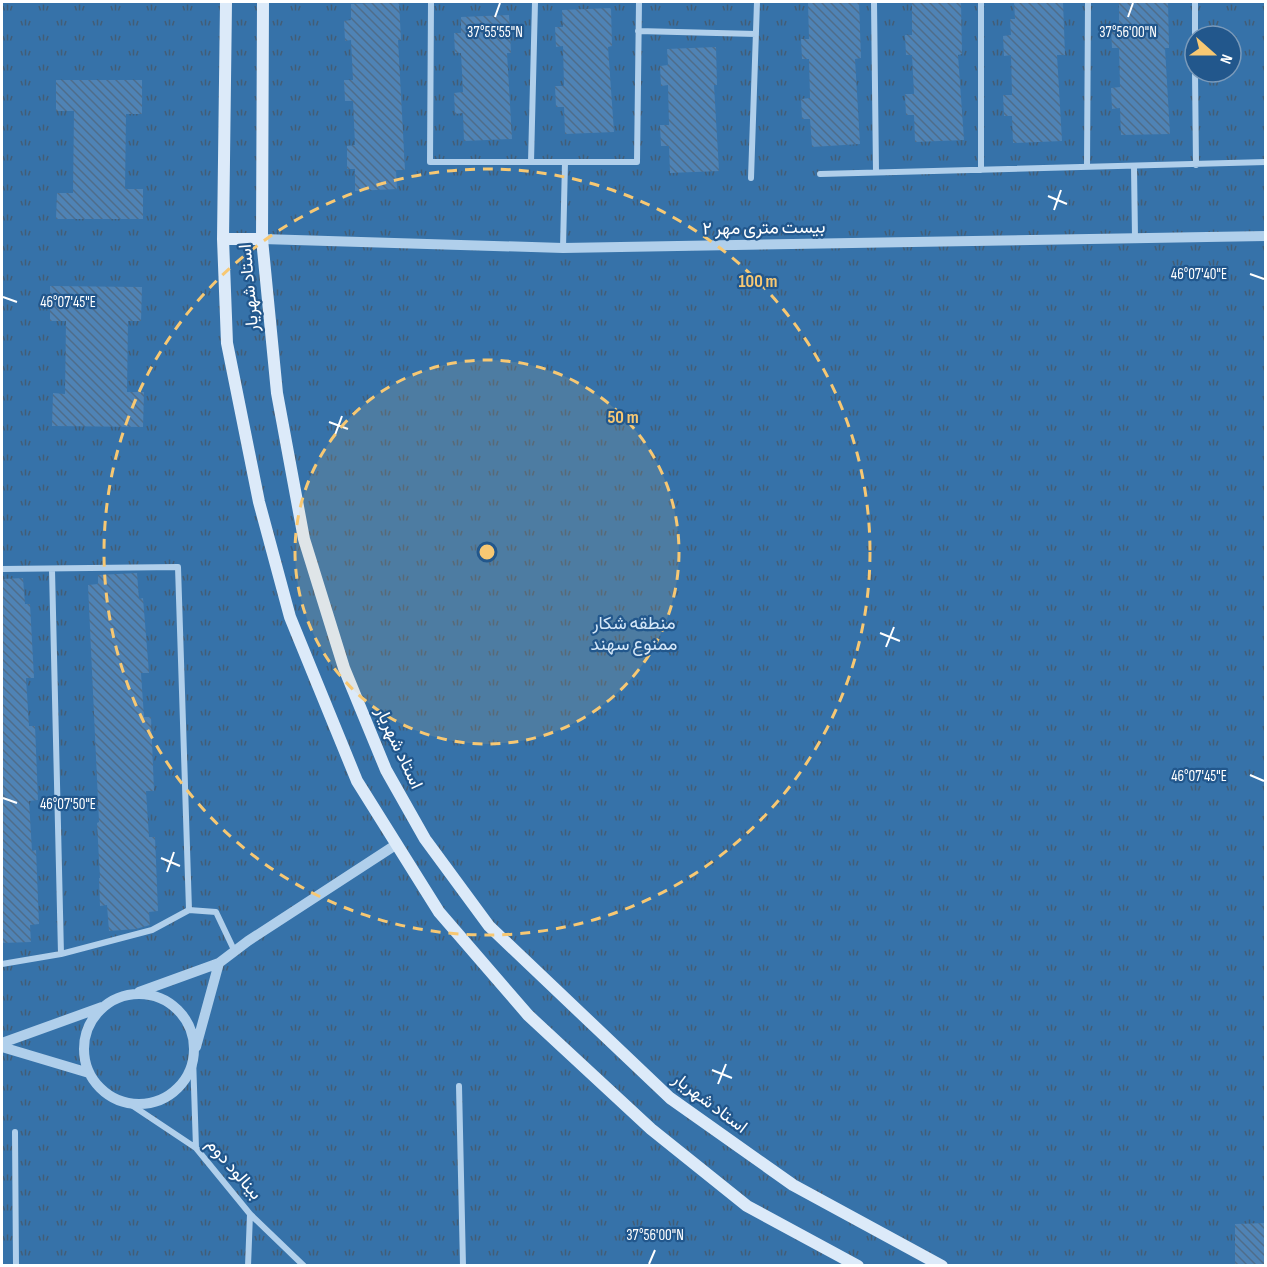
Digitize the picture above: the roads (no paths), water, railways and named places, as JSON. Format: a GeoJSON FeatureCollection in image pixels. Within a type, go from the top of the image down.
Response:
{"type":"FeatureCollection","features":[{"type":"Feature","properties":{"kind":"main road","name":"استاد شهریار"},"geometry":{"type":"LineString","coordinates":[[226,2],[223,239],[227,343],[259,502],[290,617],[357,781],[439,912],[528,1015],[651,1130],[747,1206],[858,1266]]}},
{"type":"Feature","properties":{"kind":"main road","name":"استاد شهریار"},"geometry":{"type":"LineString","coordinates":[[263,2],[262,239],[277,393],[304,539],[344,668],[386,770],[425,839],[489,926],[670,1098],[793,1185],[942,1266]]}},
{"type":"Feature","properties":{"kind":"main road"},"geometry":{"type":"LineString","coordinates":[[223,239],[262,239]]}},
{"type":"Feature","properties":{"kind":"street"},"geometry":{"type":"LineString","coordinates":[[431,2],[430,162],[637,162],[639,2]]}},
{"type":"Feature","properties":{"kind":"street"},"geometry":{"type":"LineString","coordinates":[[531,162],[535,2]]}},
{"type":"Feature","properties":{"kind":"street"},"geometry":{"type":"LineString","coordinates":[[752,178],[757,2]]}},
{"type":"Feature","properties":{"kind":"street"},"geometry":{"type":"LineString","coordinates":[[874,2],[876,172]]}},
{"type":"Feature","properties":{"kind":"street"},"geometry":{"type":"LineString","coordinates":[[981,2],[981,170]]}},
{"type":"Feature","properties":{"kind":"street"},"geometry":{"type":"LineString","coordinates":[[1087,167],[1088,2]]}},
{"type":"Feature","properties":{"kind":"street"},"geometry":{"type":"LineString","coordinates":[[1195,2],[1195,24]]}},
{"type":"Feature","properties":{"kind":"street"},"geometry":{"type":"LineString","coordinates":[[638,31],[756,34]]}},
{"type":"Feature","properties":{"kind":"street"},"geometry":{"type":"LineString","coordinates":[[1195,84],[1196,165]]}},
{"type":"Feature","properties":{"kind":"street"},"geometry":{"type":"LineString","coordinates":[[563,248],[565,162]]}},
{"type":"Feature","properties":{"kind":"street"},"geometry":{"type":"LineString","coordinates":[[820,174],[1266,162]]}},
{"type":"Feature","properties":{"kind":"street"},"geometry":{"type":"LineString","coordinates":[[1134,167],[1135,238]]}},
{"type":"Feature","properties":{"kind":"street","name":"بیست متری مهر ۲"},"geometry":{"type":"LineString","coordinates":[[262,239],[563,248],[1266,236]]}},
{"type":"Feature","properties":{"kind":"street"},"geometry":{"type":"LineString","coordinates":[[2,568],[52,570],[178,567],[189,910]]}},
{"type":"Feature","properties":{"kind":"street"},"geometry":{"type":"LineString","coordinates":[[52,570],[62,954]]}},
{"type":"Feature","properties":{"kind":"street"},"geometry":{"type":"LineString","coordinates":[[2,1045],[103,1007],[118,997],[136,993],[219,963],[397,844]]}},
{"type":"Feature","properties":{"kind":"street"},"geometry":{"type":"LineString","coordinates":[[2,964],[62,954],[152,930],[189,910],[216,912],[235,952]]}},
{"type":"Feature","properties":{"kind":"street"},"geometry":{"type":"LineString","coordinates":[[103,1007],[91,1021],[84,1038],[83,1056],[88,1073],[99,1088],[113,1099],[130,1104],[148,1104],[166,1098],[180,1086],[190,1070],[219,963]]}},
{"type":"Feature","properties":{"kind":"street"},"geometry":{"type":"LineString","coordinates":[[136,993],[154,995],[171,1003],[184,1016],[192,1033],[196,1148]]}},
{"type":"Feature","properties":{"kind":"street"},"geometry":{"type":"LineString","coordinates":[[2,1045],[88,1073]]}},
{"type":"Feature","properties":{"kind":"street"},"geometry":{"type":"LineString","coordinates":[[459,1086],[463,1266]]}},
{"type":"Feature","properties":{"kind":"street","name":"بینالود دوم"},"geometry":{"type":"LineString","coordinates":[[130,1104],[196,1148],[250,1214],[304,1266]]}},
{"type":"Feature","properties":{"kind":"street"},"geometry":{"type":"LineString","coordinates":[[15,1132],[16,1266]]}},
{"type":"Feature","properties":{"kind":"street"},"geometry":{"type":"LineString","coordinates":[[248,1266],[250,1214]]}},
{"type":"Feature","properties":{"kind":"park label","name":"منطقه شکار ممنوع سهند"},"geometry":{"type":"Point","coordinates":[634,633]}}]}
